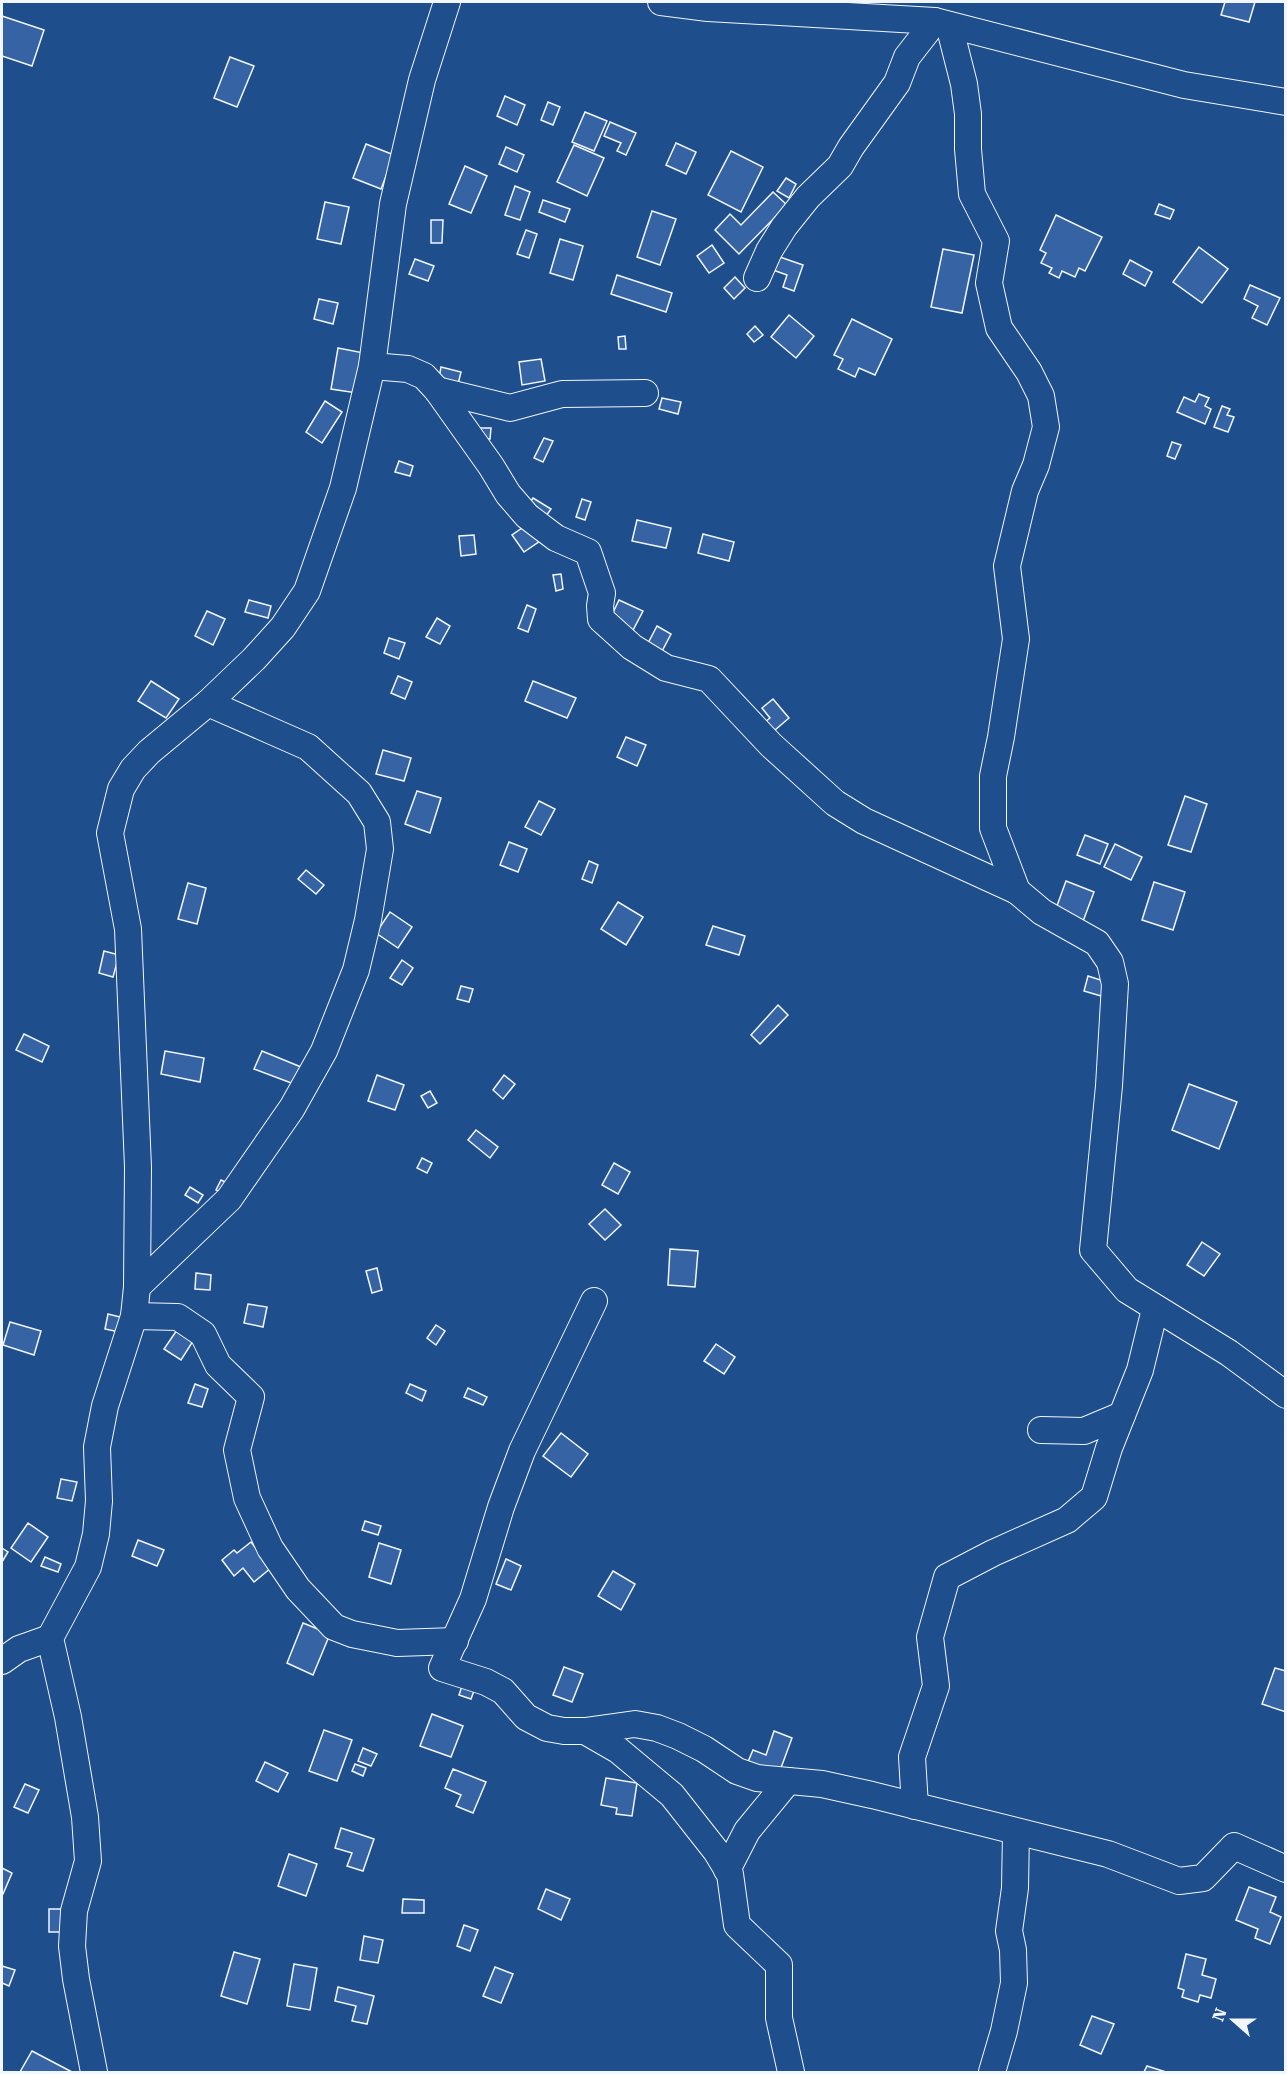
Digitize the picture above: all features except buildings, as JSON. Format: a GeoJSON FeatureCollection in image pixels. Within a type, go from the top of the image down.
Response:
{"type":"FeatureCollection","features":[{"type":"Feature","properties":{"kind":"street"},"geometry":{"type":"LineString","coordinates":[[94,2073],[72,1946],[74,1911],[88,1862],[86,1817],[68,1717],[50,1638],[88,1567],[96,1534],[99,1501],[97,1447],[105,1406],[134,1316],[137,1287],[138,1167],[128,929],[110,833],[121,789],[133,769],[149,752],[208,704],[283,627],[307,591],[343,488],[372,366],[393,204],[422,80],[447,2]]}},
{"type":"Feature","properties":{"kind":"street"},"geometry":{"type":"LineString","coordinates":[[662,2],[708,8],[942,23],[1184,85],[1286,102]]}},
{"type":"Feature","properties":{"kind":"street"},"geometry":{"type":"LineString","coordinates":[[757,278],[769,251],[784,227],[808,197],[840,166],[897,82],[907,57],[942,23]]}},
{"type":"Feature","properties":{"kind":"street"},"geometry":{"type":"LineString","coordinates":[[942,23],[964,84],[968,114],[972,194],[996,241],[989,283],[999,328],[1029,372],[1041,396],[1046,427],[1036,465],[1025,491],[1007,566],[1016,639],[993,776],[993,828],[1017,891]]}},
{"type":"Feature","properties":{"kind":"street"},"geometry":{"type":"LineString","coordinates":[[372,366],[408,369],[424,376],[437,390],[491,466],[508,495],[527,516],[556,538],[588,552],[602,593],[601,619],[632,647],[666,668],[708,679],[771,745],[835,803],[864,821],[1017,891],[1042,912],[1097,943],[1110,962],[1115,984],[1115,1011],[1093,1250],[1127,1290],[1229,1353],[1286,1395]]}},
{"type":"Feature","properties":{"kind":"street"},"geometry":{"type":"LineString","coordinates":[[437,390],[510,408],[562,394],[645,393]]}},
{"type":"Feature","properties":{"kind":"street"},"geometry":{"type":"LineString","coordinates":[[137,1287],[229,1199],[292,1108],[324,1051],[356,970],[368,920],[380,849],[380,832],[359,793],[308,747],[208,704]]}},
{"type":"Feature","properties":{"kind":"street"},"geometry":{"type":"LineString","coordinates":[[594,1301],[522,1451],[501,1507],[473,1599],[442,1668],[486,1682],[503,1691],[526,1717],[547,1728],[564,1731],[635,1725],[657,1728],[704,1749],[737,1771],[756,1778],[822,1784],[915,1806],[1108,1854],[1179,1881],[1203,1878],[1234,1846],[1286,1869]]}},
{"type":"Feature","properties":{"kind":"street"},"geometry":{"type":"LineString","coordinates":[[915,1806],[912,1757],[936,1686],[930,1637],[947,1577],[993,1553],[1067,1520],[1094,1497],[1109,1448],[1140,1370],[1155,1309]]}},
{"type":"Feature","properties":{"kind":"street"},"geometry":{"type":"LineString","coordinates":[[134,1316],[178,1317],[202,1334],[218,1365],[251,1397],[237,1450],[247,1498],[270,1548],[298,1589],[329,1622],[334,1627],[352,1634],[397,1643],[455,1641]]}},
{"type":"Feature","properties":{"kind":"street"},"geometry":{"type":"LineString","coordinates":[[1041,1430],[1084,1431],[1122,1415]]}},
{"type":"Feature","properties":{"kind":"street"},"geometry":{"type":"LineString","coordinates":[[2,1661],[19,1649],[50,1638]]}},
{"type":"Feature","properties":{"kind":"street"},"geometry":{"type":"LineString","coordinates":[[585,1731],[618,1750],[672,1795],[716,1851],[730,1874],[737,1925],[779,1965],[779,2019],[791,2073]]}},
{"type":"Feature","properties":{"kind":"street"},"geometry":{"type":"LineString","coordinates":[[727,1870],[747,1831],[788,1781]]}},
{"type":"Feature","properties":{"kind":"street"},"geometry":{"type":"LineString","coordinates":[[992,2073],[1014,1983],[1013,1950],[1009,1931],[1015,1888],[1016,1832]]}}]}
